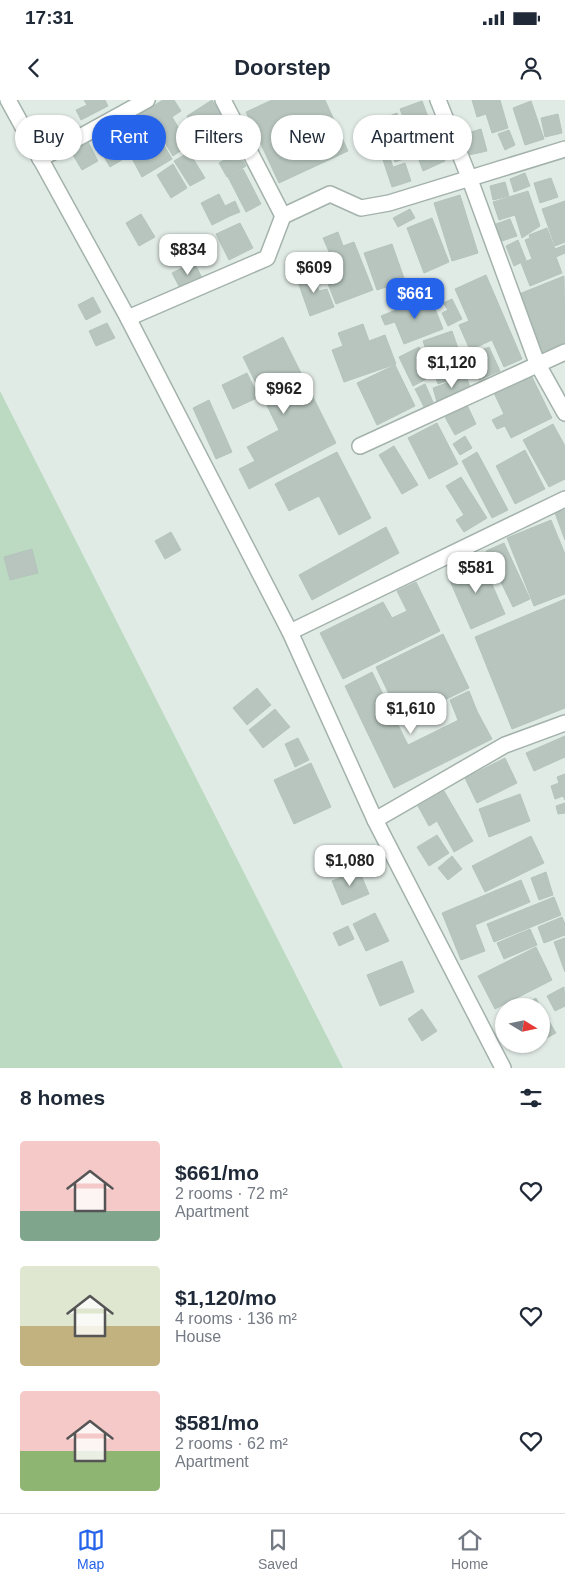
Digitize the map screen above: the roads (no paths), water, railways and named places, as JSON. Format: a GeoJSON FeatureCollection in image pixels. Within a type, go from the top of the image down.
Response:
{"type":"FeatureCollection","features":[{"type":"Feature","properties":{"kind":"street"},"geometry":{"type":"LineString","coordinates":[[8,100],[16,115]]}},
{"type":"Feature","properties":{"kind":"street"},"geometry":{"type":"LineString","coordinates":[[82,136],[147,100]]}},
{"type":"Feature","properties":{"kind":"street"},"geometry":{"type":"LineString","coordinates":[[223,100],[283,216]]}},
{"type":"Feature","properties":{"kind":"street"},"geometry":{"type":"LineString","coordinates":[[438,100],[469,177],[537,363],[565,414]]}},
{"type":"Feature","properties":{"kind":"street"},"geometry":{"type":"LineString","coordinates":[[128,318],[267,258],[283,216],[330,194],[362,208],[389,203],[565,149]]}},
{"type":"Feature","properties":{"kind":"street"},"geometry":{"type":"LineString","coordinates":[[41,160],[128,318],[290,632],[375,820],[503,1068]]}},
{"type":"Feature","properties":{"kind":"street"},"geometry":{"type":"LineString","coordinates":[[360,446],[537,363],[565,352]]}},
{"type":"Feature","properties":{"kind":"street"},"geometry":{"type":"LineString","coordinates":[[290,632],[565,499]]}},
{"type":"Feature","properties":{"kind":"street"},"geometry":{"type":"LineString","coordinates":[[375,820],[505,745],[565,723]]}}]}
